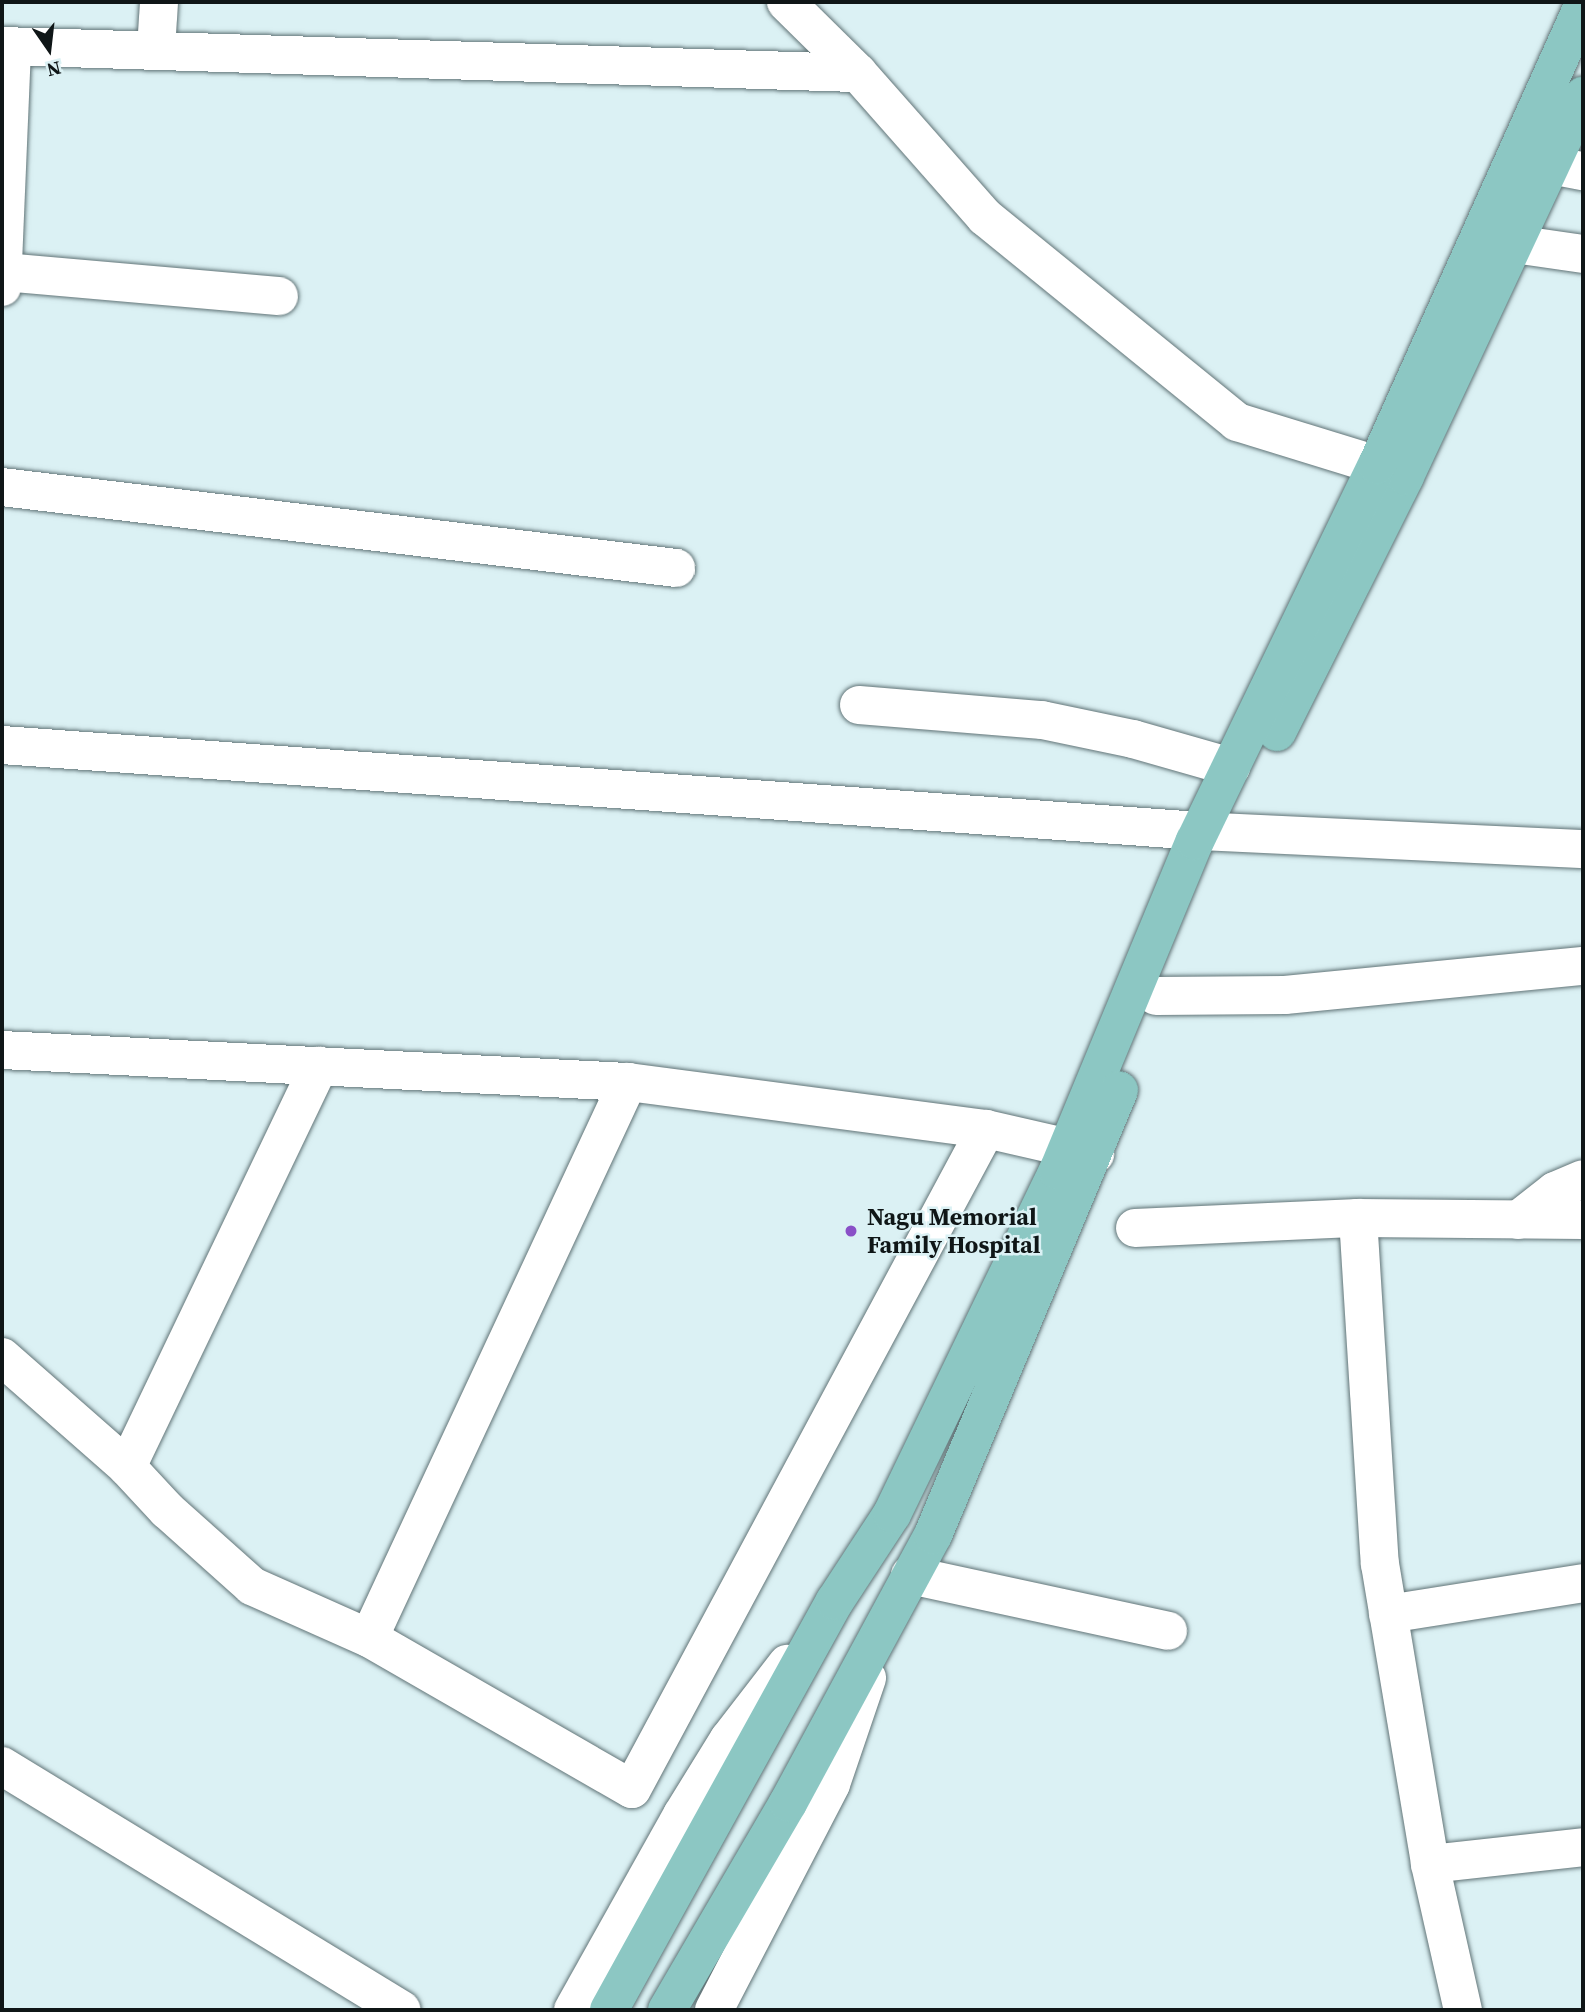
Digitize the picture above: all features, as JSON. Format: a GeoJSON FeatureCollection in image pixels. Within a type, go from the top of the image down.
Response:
{"type":"FeatureCollection","features":[{"type":"Feature","properties":{"kind":"main road"},"geometry":{"type":"LineString","coordinates":[[609,2010],[743,1773],[835,1601],[892,1514],[1081,1151],[1156,996],[1231,767],[1377,465],[1583,5]]}},
{"type":"Feature","properties":{"kind":"main road"},"geometry":{"type":"LineString","coordinates":[[667,2010],[788,1803],[933,1535],[1081,1151],[1209,832],[1264,757],[1368,550],[1514,244],[1567,168],[1583,96]]}},
{"type":"Feature","properties":{"kind":"street"},"geometry":{"type":"LineString","coordinates":[[156,50],[159,2]]}},
{"type":"Feature","properties":{"kind":"street"},"geometry":{"type":"LineString","coordinates":[[786,2],[858,73],[985,217],[1237,422],[1377,465]]}},
{"type":"Feature","properties":{"kind":"street"},"geometry":{"type":"LineString","coordinates":[[2,286],[7,47],[858,73]]}},
{"type":"Feature","properties":{"kind":"street"},"geometry":{"type":"LineString","coordinates":[[1514,244],[1583,254]]}},
{"type":"Feature","properties":{"kind":"street"},"geometry":{"type":"LineString","coordinates":[[3,272],[279,296]]}},
{"type":"Feature","properties":{"kind":"street"},"geometry":{"type":"LineString","coordinates":[[2,487],[676,568]]}},
{"type":"Feature","properties":{"kind":"street"},"geometry":{"type":"LineString","coordinates":[[859,705],[1042,720],[1133,739],[1231,767]]}},
{"type":"Feature","properties":{"kind":"street"},"geometry":{"type":"LineString","coordinates":[[2,745],[1209,832],[1583,849]]}},
{"type":"Feature","properties":{"kind":"street"},"geometry":{"type":"LineString","coordinates":[[1156,996],[1205,999],[1285,995],[1583,966]]}},
{"type":"Feature","properties":{"kind":"street"},"geometry":{"type":"LineString","coordinates":[[2,1050],[628,1082],[986,1129],[1081,1151]]}},
{"type":"Feature","properties":{"kind":"street"},"geometry":{"type":"LineString","coordinates":[[127,1467],[319,1066]]}},
{"type":"Feature","properties":{"kind":"street"},"geometry":{"type":"LineString","coordinates":[[369,1638],[628,1082]]}},
{"type":"Feature","properties":{"kind":"street"},"geometry":{"type":"LineString","coordinates":[[632,1789],[986,1129]]}},
{"type":"Feature","properties":{"kind":"street"},"geometry":{"type":"LineString","coordinates":[[1518,1220],[1555,1191],[1583,1179]]}},
{"type":"Feature","properties":{"kind":"street"},"geometry":{"type":"LineString","coordinates":[[1358,1218],[1380,1564],[1430,1864],[1462,2010]]}},
{"type":"Feature","properties":{"kind":"street"},"geometry":{"type":"LineString","coordinates":[[1135,1228],[1358,1218],[1583,1220]]}},
{"type":"Feature","properties":{"kind":"street"},"geometry":{"type":"LineString","coordinates":[[2,1357],[127,1467],[167,1510],[252,1586],[369,1638],[682,1815]]}},
{"type":"Feature","properties":{"kind":"street"},"geometry":{"type":"LineString","coordinates":[[910,1575],[1168,1631]]}},
{"type":"Feature","properties":{"kind":"street"},"geometry":{"type":"LineString","coordinates":[[1388,1614],[1583,1583]]}},
{"type":"Feature","properties":{"kind":"street"},"geometry":{"type":"LineString","coordinates":[[573,2010],[682,1815],[729,1739],[835,1601]]}},
{"type":"Feature","properties":{"kind":"street"},"geometry":{"type":"LineString","coordinates":[[714,2010],[831,1784],[889,1613]]}},
{"type":"Feature","properties":{"kind":"street"},"geometry":{"type":"LineString","coordinates":[[2,1766],[401,2010]]}},
{"type":"Feature","properties":{"kind":"street"},"geometry":{"type":"LineString","coordinates":[[1430,1864],[1583,1847]]}},
{"type":"Feature","properties":{"kind":"place","name":"Nagu Memorial Family Hospital"},"geometry":{"type":"Point","coordinates":[851,1231]}}]}
